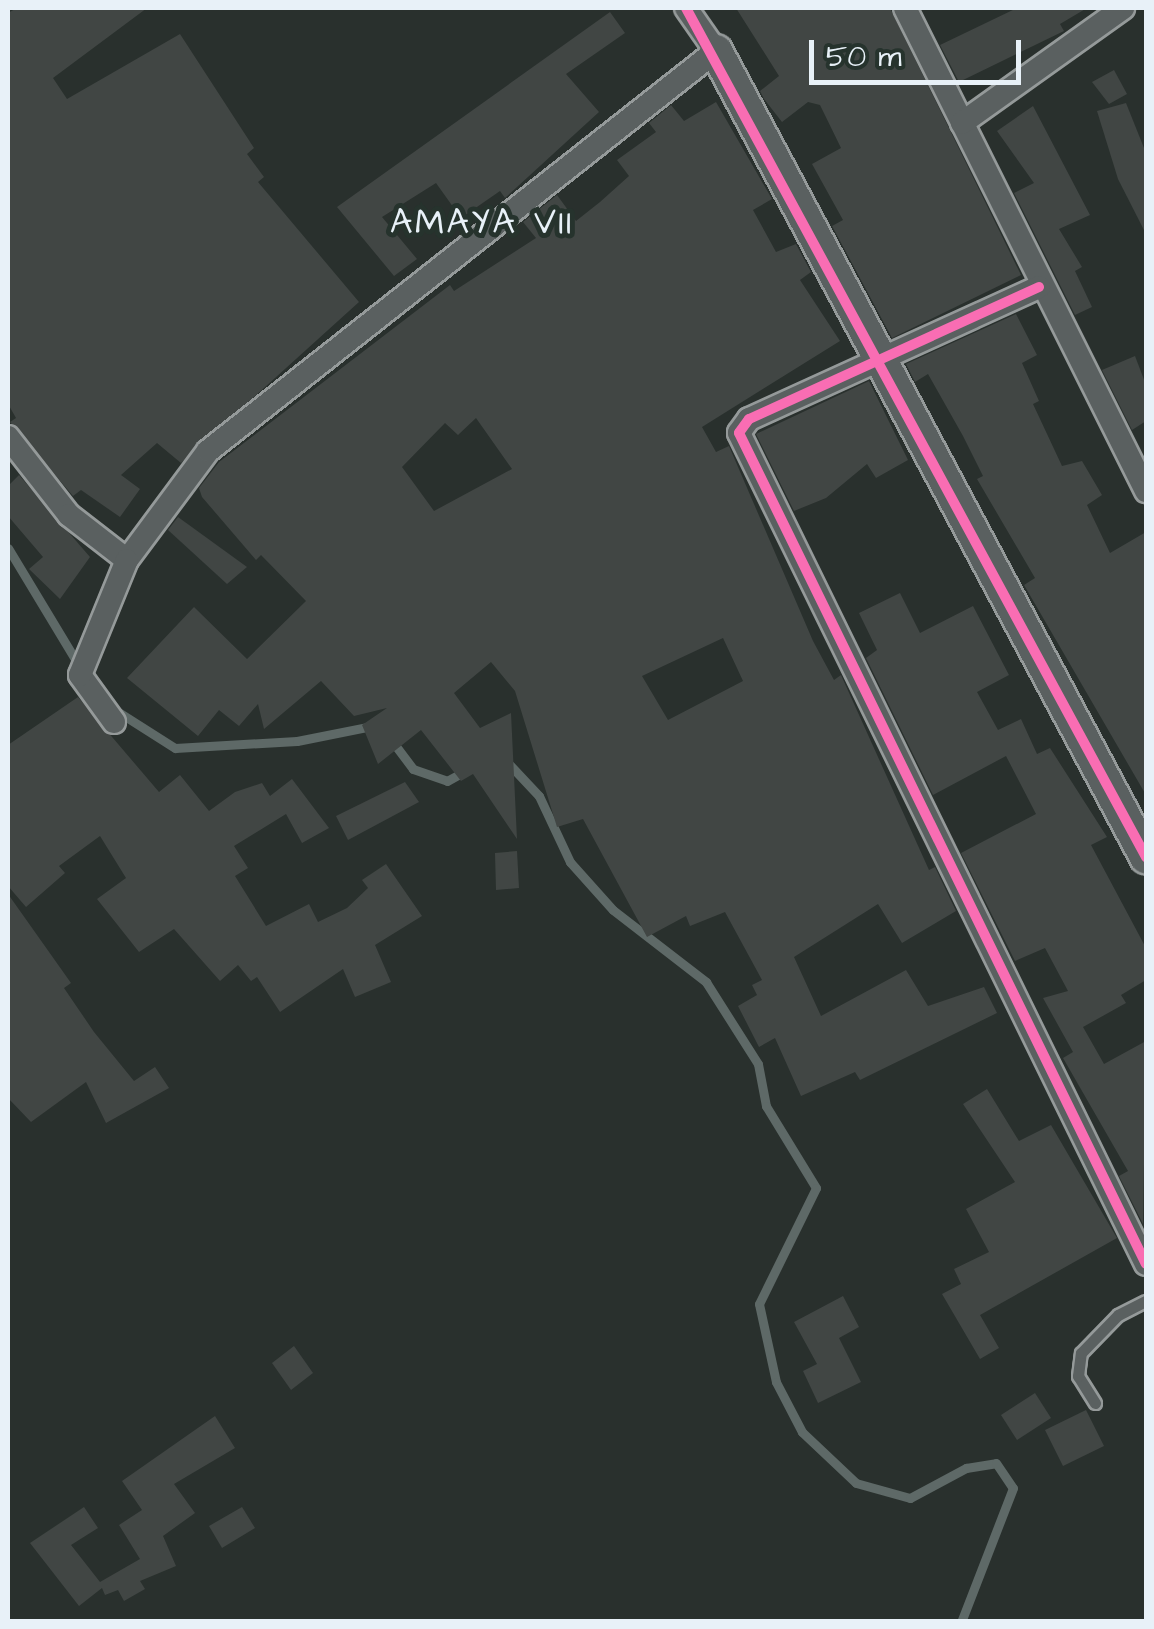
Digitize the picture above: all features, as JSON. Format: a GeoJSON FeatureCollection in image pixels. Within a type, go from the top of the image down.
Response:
{"type":"FeatureCollection","features":[{"type":"Feature","properties":{"kind":"street"},"geometry":{"type":"LineString","coordinates":[[686,8],[716,51],[1146,857]]}},
{"type":"Feature","properties":{"kind":"street"},"geometry":{"type":"LineString","coordinates":[[905,8],[1039,287],[1146,491]]}},
{"type":"Feature","properties":{"kind":"street"},"geometry":{"type":"LineString","coordinates":[[962,123],[1123,8]]}},
{"type":"Feature","properties":{"kind":"street"},"geometry":{"type":"LineString","coordinates":[[114,722],[82,664],[127,560],[208,451],[716,51]]}},
{"type":"Feature","properties":{"kind":"street"},"geometry":{"type":"LineString","coordinates":[[1039,287],[749,419],[741,447],[1146,1264]]}},
{"type":"Feature","properties":{"kind":"street"},"geometry":{"type":"LineString","coordinates":[[8,437],[70,516],[127,560]]}},
{"type":"Feature","properties":{"kind":"lane"},"geometry":{"type":"LineString","coordinates":[[1095,1403],[1078,1376],[1081,1354],[1118,1315],[1146,1301]]}},
{"type":"Feature","properties":{"kind":"building"},"geometry":{"type":"Polygon","coordinates":[[[17,8],[147,8],[53,78],[67,99],[180,34],[254,148],[247,154],[264,177],[258,182],[359,302],[181,463],[157,443],[121,475],[140,489],[120,517],[81,490],[73,496],[10,422],[16,418],[8,404],[8,13],[17,8]]]}},
{"type":"Feature","properties":{"kind":"building"},"geometry":{"type":"Polygon","coordinates":[[[736,8],[890,8],[1021,275],[892,338],[832,226],[843,220],[812,164],[841,148],[820,105],[808,102],[782,122],[764,99],[760,91],[779,76],[736,8]]]}},
{"type":"Feature","properties":{"kind":"building"},"geometry":{"type":"Polygon","coordinates":[[[1017,8],[1087,8],[1060,24],[1064,31],[959,82],[940,45],[1017,8]]]}},
{"type":"Feature","properties":{"kind":"building"},"geometry":{"type":"Polygon","coordinates":[[[610,12],[625,33],[566,74],[599,112],[505,198],[500,191],[461,218],[436,183],[382,217],[417,259],[394,276],[337,207],[610,12]]]}},
{"type":"Feature","properties":{"kind":"building"},"geometry":{"type":"Polygon","coordinates":[[[1114,70],[1127,94],[1109,104],[1092,82],[1114,70]]]}},
{"type":"Feature","properties":{"kind":"building"},"geometry":{"type":"Polygon","coordinates":[[[716,102],[772,199],[753,210],[776,252],[796,244],[811,272],[800,280],[840,341],[702,427],[716,452],[729,446],[813,641],[834,680],[841,675],[929,870],[935,867],[956,911],[902,943],[878,904],[794,957],[821,1016],[906,970],[928,1006],[984,987],[997,1013],[860,1080],[855,1072],[801,1096],[775,1038],[759,1047],[738,1006],[757,995],[752,985],[762,980],[725,912],[690,926],[686,916],[647,937],[583,819],[557,827],[515,691],[491,662],[454,693],[480,728],[511,713],[517,839],[473,774],[461,781],[421,730],[378,764],[362,725],[387,708],[354,716],[321,681],[264,729],[258,704],[239,726],[219,710],[198,736],[127,678],[194,607],[247,659],[306,601],[261,555],[256,560],[202,497],[199,488],[219,462],[450,285],[454,291],[536,238],[523,222],[557,195],[576,221],[629,176],[617,160],[656,132],[649,123],[671,105],[684,121],[716,102]],[[476,418],[458,435],[445,423],[402,467],[434,511],[512,469],[476,418]],[[723,638],[642,676],[668,720],[743,681],[723,638]]]}},
{"type":"Feature","properties":{"kind":"building"},"geometry":{"type":"Polygon","coordinates":[[[1126,103],[1146,153],[1146,234],[1118,179],[1097,111],[1126,103]]]}},
{"type":"Feature","properties":{"kind":"building"},"geometry":{"type":"Polygon","coordinates":[[[1033,106],[1090,215],[1059,229],[1082,267],[1075,271],[1092,307],[1075,315],[1014,193],[1034,183],[997,131],[1033,106]]]}},
{"type":"Feature","properties":{"kind":"building"},"geometry":{"type":"Polygon","coordinates":[[[1016,314],[1037,355],[1022,363],[1039,401],[1033,404],[1062,466],[1082,461],[1102,495],[1087,505],[1110,553],[1146,532],[1146,795],[1024,585],[1035,578],[977,479],[983,476],[963,436],[928,374],[915,382],[906,364],[1016,314]]]}},
{"type":"Feature","properties":{"kind":"building"},"geometry":{"type":"Polygon","coordinates":[[[1135,356],[1146,385],[1146,421],[1132,430],[1102,370],[1135,356]]]}},
{"type":"Feature","properties":{"kind":"building"},"geometry":{"type":"Polygon","coordinates":[[[869,381],[908,460],[876,478],[867,464],[826,498],[794,511],[756,434],[869,381]]]}},
{"type":"Feature","properties":{"kind":"building"},"geometry":{"type":"Polygon","coordinates":[[[19,475],[90,557],[60,599],[29,569],[43,557],[8,516],[8,486],[19,475]]]}},
{"type":"Feature","properties":{"kind":"building"},"geometry":{"type":"Polygon","coordinates":[[[178,517],[247,567],[227,584],[168,530],[178,517]]]}},
{"type":"Feature","properties":{"kind":"building"},"geometry":{"type":"Polygon","coordinates":[[[900,593],[920,633],[973,606],[1009,675],[977,692],[998,730],[1021,719],[1037,754],[1050,748],[1107,837],[1091,845],[1146,948],[1146,980],[1121,995],[1126,1003],[1083,1027],[1104,1064],[1146,1041],[1143,1224],[1119,1176],[1128,1171],[1063,1058],[1073,1052],[1043,998],[1068,991],[1045,948],[1015,961],[961,853],[1036,814],[1006,756],[933,795],[866,658],[877,650],[859,613],[900,593]]]}},
{"type":"Feature","properties":{"kind":"building"},"geometry":{"type":"Polygon","coordinates":[[[78,697],[159,792],[180,775],[209,811],[235,792],[262,783],[270,796],[292,779],[329,828],[302,843],[286,814],[234,846],[248,868],[235,876],[266,926],[309,904],[318,922],[347,908],[368,888],[362,880],[386,864],[422,916],[375,945],[391,982],[355,997],[343,969],[280,1012],[257,977],[251,981],[238,965],[220,981],[174,929],[139,952],[97,899],[126,878],[100,836],[59,866],[65,873],[26,907],[8,886],[8,745],[78,697]]]}},
{"type":"Feature","properties":{"kind":"building"},"geometry":{"type":"Polygon","coordinates":[[[405,782],[419,802],[348,840],[336,816],[405,782]]]}},
{"type":"Feature","properties":{"kind":"building"},"geometry":{"type":"Polygon","coordinates":[[[517,851],[519,888],[496,890],[495,853],[517,851]]]}},
{"type":"Feature","properties":{"kind":"building"},"geometry":{"type":"Polygon","coordinates":[[[8,894],[71,983],[64,988],[134,1081],[155,1067],[169,1088],[106,1123],[86,1082],[31,1122],[8,1098],[8,894]]]}},
{"type":"Feature","properties":{"kind":"building"},"geometry":{"type":"Polygon","coordinates":[[[987,1089],[1019,1141],[1051,1125],[1117,1238],[980,1315],[999,1348],[980,1359],[942,1294],[961,1284],[954,1269],[989,1252],[966,1209],[1015,1182],[963,1104],[987,1089]]]}},
{"type":"Feature","properties":{"kind":"building"},"geometry":{"type":"Polygon","coordinates":[[[843,1296],[859,1327],[839,1338],[861,1382],[818,1403],[803,1371],[817,1364],[794,1322],[843,1296]]]}},
{"type":"Feature","properties":{"kind":"building"},"geometry":{"type":"Polygon","coordinates":[[[294,1346],[313,1373],[291,1390],[272,1363],[294,1346]]]}},
{"type":"Feature","properties":{"kind":"building"},"geometry":{"type":"Polygon","coordinates":[[[1035,1393],[1051,1418],[1017,1440],[1001,1415],[1035,1393]]]}},
{"type":"Feature","properties":{"kind":"building"},"geometry":{"type":"Polygon","coordinates":[[[1086,1410],[1104,1446],[1063,1466],[1045,1430],[1086,1410]]]}},
{"type":"Feature","properties":{"kind":"building"},"geometry":{"type":"Polygon","coordinates":[[[215,1416],[235,1448],[174,1484],[195,1513],[163,1536],[176,1566],[140,1581],[145,1589],[124,1601],[118,1590],[105,1595],[102,1588],[79,1606],[30,1543],[84,1507],[98,1528],[71,1545],[100,1582],[140,1559],[119,1525],[142,1510],[122,1481],[215,1416]]]}},
{"type":"Feature","properties":{"kind":"building"},"geometry":{"type":"Polygon","coordinates":[[[242,1507],[255,1528],[222,1548],[209,1526],[242,1507]]]}},
{"type":"Feature","properties":{"kind":"waterway"},"geometry":{"type":"LineString","coordinates":[[8,548],[81,669]]}},
{"type":"Feature","properties":{"kind":"waterway"},"geometry":{"type":"LineString","coordinates":[[112,708],[175,748],[297,741],[372,726]]}},
{"type":"Feature","properties":{"kind":"waterway"},"geometry":{"type":"LineString","coordinates":[[392,741],[413,769],[447,781],[467,770]]}},
{"type":"Feature","properties":{"kind":"waterway"},"geometry":{"type":"LineString","coordinates":[[509,764],[539,796],[570,862],[613,910],[706,982],[758,1064],[766,1106],[816,1188],[759,1304],[776,1382],[802,1432],[856,1483],[910,1498],[966,1468],[996,1463],[1013,1488],[961,1622]]}},
{"type":"Feature","properties":{"kind":"cycle path"},"geometry":{"type":"LineString","coordinates":[[686,8],[1146,857]]}},
{"type":"Feature","properties":{"kind":"cycle path"},"geometry":{"type":"LineString","coordinates":[[1039,287],[749,419],[739,433],[1146,1264]]}},
{"type":"Feature","properties":{"kind":"district","name":"AMAYA VII"},"geometry":{"type":"Point","coordinates":[482,223]}}]}
